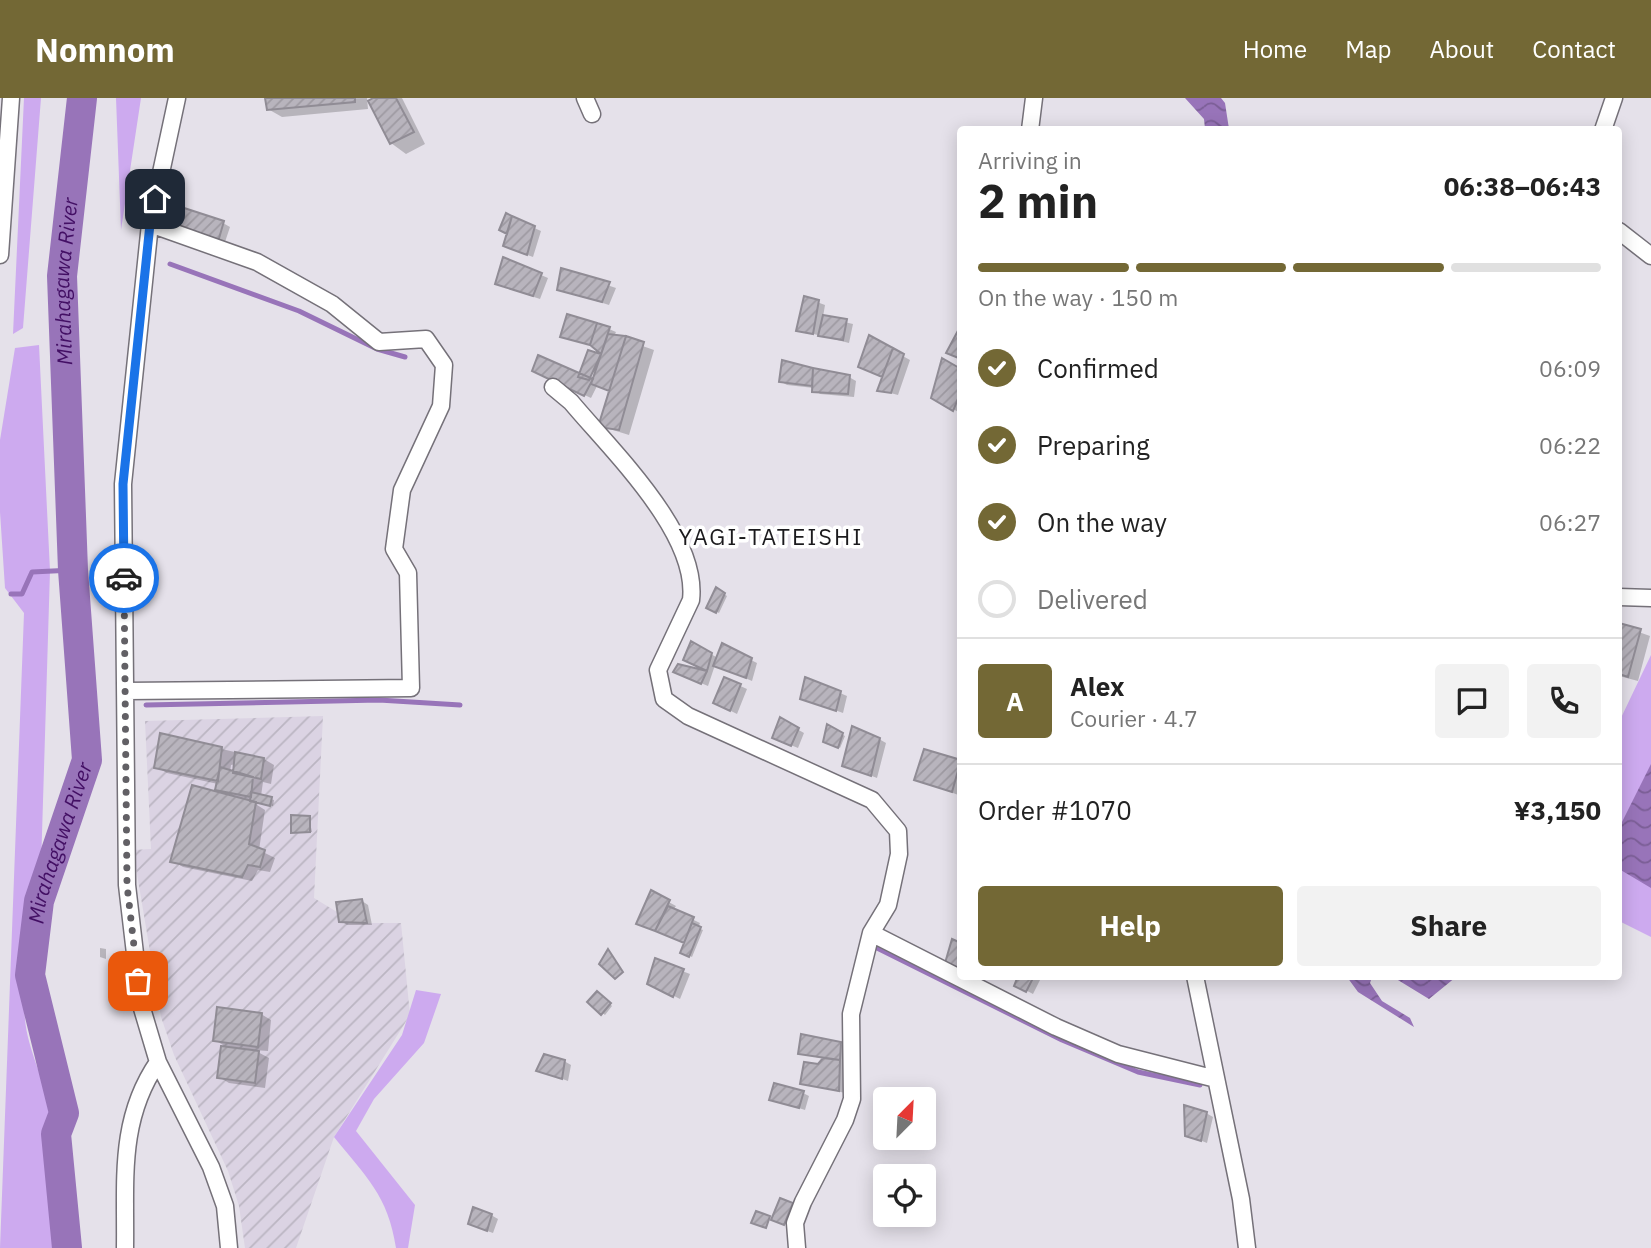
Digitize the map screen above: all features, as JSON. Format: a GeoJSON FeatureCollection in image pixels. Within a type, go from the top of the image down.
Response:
{"type":"FeatureCollection","features":[{"type":"Feature","properties":{"kind":"street"},"geometry":{"type":"LineString","coordinates":[[0,256],[11,98]]}},
{"type":"Feature","properties":{"kind":"street"},"geometry":{"type":"LineString","coordinates":[[177,98],[150,224],[123,484],[127,885],[141,1005],[158,1062],[211,1167],[225,1206],[229,1248]]}},
{"type":"Feature","properties":{"kind":"street"},"geometry":{"type":"LineString","coordinates":[[585,98],[592,114]]}},
{"type":"Feature","properties":{"kind":"street"},"geometry":{"type":"LineString","coordinates":[[1030,126],[1034,98]]}},
{"type":"Feature","properties":{"kind":"street"},"geometry":{"type":"LineString","coordinates":[[1604,126],[1615,98]]}},
{"type":"Feature","properties":{"kind":"street"},"geometry":{"type":"LineString","coordinates":[[126,691],[411,688],[408,573],[394,549],[402,489],[442,406],[444,365],[426,338],[379,342],[332,304],[257,262],[150,224]]}},
{"type":"Feature","properties":{"kind":"street"},"geometry":{"type":"LineString","coordinates":[[1622,233],[1651,256]]}},
{"type":"Feature","properties":{"kind":"street"},"geometry":{"type":"LineString","coordinates":[[553,387],[571,402],[661,510],[684,549],[692,589],[691,600],[658,670],[664,699],[688,716],[872,800],[898,831],[899,854],[888,905],[871,933],[851,1014],[852,1099],[845,1120],[795,1223],[797,1248]]}},
{"type":"Feature","properties":{"kind":"street"},"geometry":{"type":"LineString","coordinates":[[1622,597],[1651,598]]}},
{"type":"Feature","properties":{"kind":"street"},"geometry":{"type":"LineString","coordinates":[[871,933],[957,977]]}},
{"type":"Feature","properties":{"kind":"street"},"geometry":{"type":"LineString","coordinates":[[964,980],[1056,1027],[1118,1054],[1216,1079]]}},
{"type":"Feature","properties":{"kind":"street"},"geometry":{"type":"LineString","coordinates":[[1196,980],[1241,1199],[1247,1248]]}},
{"type":"Feature","properties":{"kind":"street"},"geometry":{"type":"LineString","coordinates":[[125,1248],[126,1139],[143,1085],[158,1062]]}},
{"type":"Feature","properties":{"kind":"shaded area"},"geometry":{"type":"Polygon","coordinates":[[[24,98],[41,98],[23,328],[13,334],[24,98]]]}},
{"type":"Feature","properties":{"kind":"shaded area"},"geometry":{"type":"Polygon","coordinates":[[[116,98],[141,98],[121,230],[116,98]]]}},
{"type":"Feature","properties":{"kind":"shaded area"},"geometry":{"type":"Polygon","coordinates":[[[39,345],[50,571],[41,867],[26,942],[24,1000],[29,1042],[54,1112],[52,1130],[60,1173],[61,1198],[57,1248],[0,1248],[24,613],[5,588],[0,512],[0,440],[15,348],[39,345]]]}},
{"type":"Feature","properties":{"kind":"shaded area"},"geometry":{"type":"Polygon","coordinates":[[[1651,655],[1651,937],[1622,922],[1622,716],[1651,655]]]}},
{"type":"Feature","properties":{"kind":"shaded area"},"geometry":{"type":"Polygon","coordinates":[[[323,716],[314,898],[355,923],[401,923],[410,1015],[334,1137],[296,1248],[245,1248],[239,1206],[228,1171],[174,1055],[161,1017],[133,850],[151,849],[145,721],[323,716]]]}},
{"type":"Feature","properties":{"kind":"shaded area"},"geometry":{"type":"Polygon","coordinates":[[[416,990],[441,994],[424,1043],[374,1099],[356,1131],[415,1205],[408,1248],[396,1248],[381,1200],[366,1176],[334,1137],[402,1035],[416,990]]]}},
{"type":"Feature","properties":{"kind":"water"},"geometry":{"type":"Polygon","coordinates":[[[1185,98],[1221,98],[1225,103],[1229,126],[1205,126],[1204,119],[1185,98]]]}},
{"type":"Feature","properties":{"kind":"water"},"geometry":{"type":"Polygon","coordinates":[[[1651,764],[1651,888],[1622,871],[1622,822],[1651,764]]]}},
{"type":"Feature","properties":{"kind":"water"},"geometry":{"type":"Polygon","coordinates":[[[1349,980],[1371,980],[1370,983],[1382,1001],[1410,1018],[1414,1027],[1358,992],[1349,980]]]}},
{"type":"Feature","properties":{"kind":"water"},"geometry":{"type":"Polygon","coordinates":[[[1398,980],[1452,980],[1429,999],[1398,980]]]}},
{"type":"Feature","properties":{"kind":"building"},"geometry":{"type":"Polygon","coordinates":[[[265,98],[355,98],[355,102],[267,110],[265,98]]]}},
{"type":"Feature","properties":{"kind":"building"},"geometry":{"type":"Polygon","coordinates":[[[373,98],[396,98],[414,132],[390,144],[368,101],[373,98]]]}},
{"type":"Feature","properties":{"kind":"building"},"geometry":{"type":"Polygon","coordinates":[[[178,206],[224,221],[218,242],[175,227],[178,206]]]}},
{"type":"Feature","properties":{"kind":"building"},"geometry":{"type":"Polygon","coordinates":[[[506,213],[512,216],[507,234],[499,230],[506,213]]]}},
{"type":"Feature","properties":{"kind":"building"},"geometry":{"type":"Polygon","coordinates":[[[512,216],[535,226],[527,255],[503,246],[512,216]]]}},
{"type":"Feature","properties":{"kind":"building"},"geometry":{"type":"Polygon","coordinates":[[[503,257],[542,273],[533,296],[495,284],[503,257]]]}},
{"type":"Feature","properties":{"kind":"building"},"geometry":{"type":"Polygon","coordinates":[[[561,268],[610,282],[602,302],[557,290],[561,268]]]}},
{"type":"Feature","properties":{"kind":"building"},"geometry":{"type":"Polygon","coordinates":[[[804,296],[819,300],[813,334],[796,331],[804,296]]]}},
{"type":"Feature","properties":{"kind":"building"},"geometry":{"type":"Polygon","coordinates":[[[567,314],[597,323],[590,345],[560,337],[567,314]]]}},
{"type":"Feature","properties":{"kind":"building"},"geometry":{"type":"Polygon","coordinates":[[[823,315],[847,319],[843,340],[818,336],[823,315]]]}},
{"type":"Feature","properties":{"kind":"building"},"geometry":{"type":"Polygon","coordinates":[[[597,323],[610,327],[601,354],[590,345],[597,323]]]}},
{"type":"Feature","properties":{"kind":"building"},"geometry":{"type":"Polygon","coordinates":[[[957,332],[957,357],[946,353],[957,332]]]}},
{"type":"Feature","properties":{"kind":"building"},"geometry":{"type":"Polygon","coordinates":[[[608,334],[626,336],[609,391],[591,384],[608,334]]]}},
{"type":"Feature","properties":{"kind":"building"},"geometry":{"type":"Polygon","coordinates":[[[869,335],[893,348],[882,377],[858,367],[869,335]]]}},
{"type":"Feature","properties":{"kind":"building"},"geometry":{"type":"Polygon","coordinates":[[[626,336],[644,342],[619,430],[598,427],[626,336]]]}},
{"type":"Feature","properties":{"kind":"building"},"geometry":{"type":"Polygon","coordinates":[[[893,348],[904,354],[891,393],[877,391],[893,348]]]}},
{"type":"Feature","properties":{"kind":"building"},"geometry":{"type":"Polygon","coordinates":[[[588,350],[601,354],[589,380],[578,377],[588,350]]]}},
{"type":"Feature","properties":{"kind":"building"},"geometry":{"type":"Polygon","coordinates":[[[538,355],[593,379],[584,396],[532,371],[538,355]]]}},
{"type":"Feature","properties":{"kind":"building"},"geometry":{"type":"Polygon","coordinates":[[[942,358],[957,367],[957,401],[953,411],[931,398],[942,358]]]}},
{"type":"Feature","properties":{"kind":"building"},"geometry":{"type":"Polygon","coordinates":[[[782,360],[813,368],[812,386],[779,382],[782,360]]]}},
{"type":"Feature","properties":{"kind":"building"},"geometry":{"type":"Polygon","coordinates":[[[813,368],[850,375],[848,394],[812,392],[813,368]]]}},
{"type":"Feature","properties":{"kind":"building"},"geometry":{"type":"Polygon","coordinates":[[[716,587],[725,593],[716,613],[706,608],[716,587]]]}},
{"type":"Feature","properties":{"kind":"building"},"geometry":{"type":"Polygon","coordinates":[[[1622,624],[1641,629],[1628,677],[1622,675],[1622,624]]]}},
{"type":"Feature","properties":{"kind":"building"},"geometry":{"type":"Polygon","coordinates":[[[691,641],[712,653],[707,671],[683,660],[691,641]]]}},
{"type":"Feature","properties":{"kind":"building"},"geometry":{"type":"Polygon","coordinates":[[[722,643],[752,658],[746,678],[713,666],[722,643]]]}},
{"type":"Feature","properties":{"kind":"building"},"geometry":{"type":"Polygon","coordinates":[[[678,664],[707,671],[701,684],[673,672],[678,664]]]}},
{"type":"Feature","properties":{"kind":"building"},"geometry":{"type":"Polygon","coordinates":[[[724,677],[741,684],[730,711],[713,703],[724,677]]]}},
{"type":"Feature","properties":{"kind":"building"},"geometry":{"type":"Polygon","coordinates":[[[805,677],[841,691],[836,711],[800,699],[805,677]]]}},
{"type":"Feature","properties":{"kind":"building"},"geometry":{"type":"Polygon","coordinates":[[[780,717],[799,728],[791,746],[772,738],[780,717]]]}},
{"type":"Feature","properties":{"kind":"building"},"geometry":{"type":"Polygon","coordinates":[[[827,724],[843,733],[838,748],[823,742],[827,724]]]}},
{"type":"Feature","properties":{"kind":"building"},"geometry":{"type":"Polygon","coordinates":[[[852,726],[880,738],[871,776],[842,766],[852,726]]]}},
{"type":"Feature","properties":{"kind":"building"},"geometry":{"type":"Polygon","coordinates":[[[160,733],[222,747],[218,781],[154,768],[160,733]]]}},
{"type":"Feature","properties":{"kind":"building"},"geometry":{"type":"Polygon","coordinates":[[[924,749],[957,759],[957,774],[952,792],[914,780],[924,749]]]}},
{"type":"Feature","properties":{"kind":"building"},"geometry":{"type":"Polygon","coordinates":[[[235,752],[264,758],[261,779],[233,773],[235,752]]]}},
{"type":"Feature","properties":{"kind":"building"},"geometry":{"type":"Polygon","coordinates":[[[220,767],[253,777],[251,797],[215,790],[220,767]]]}},
{"type":"Feature","properties":{"kind":"building"},"geometry":{"type":"Polygon","coordinates":[[[192,785],[256,802],[249,844],[265,850],[260,867],[248,865],[242,877],[170,862],[192,785]]]}},
{"type":"Feature","properties":{"kind":"building"},"geometry":{"type":"Polygon","coordinates":[[[251,792],[272,797],[270,806],[250,801],[251,792]]]}},
{"type":"Feature","properties":{"kind":"building"},"geometry":{"type":"Polygon","coordinates":[[[291,815],[310,816],[310,832],[291,833],[291,815]]]}},
{"type":"Feature","properties":{"kind":"building"},"geometry":{"type":"Polygon","coordinates":[[[651,890],[670,900],[655,931],[636,924],[651,890]]]}},
{"type":"Feature","properties":{"kind":"building"},"geometry":{"type":"Polygon","coordinates":[[[362,899],[367,923],[339,922],[336,902],[362,899]]]}},
{"type":"Feature","properties":{"kind":"building"},"geometry":{"type":"Polygon","coordinates":[[[668,906],[694,917],[684,943],[655,931],[668,906]]]}},
{"type":"Feature","properties":{"kind":"building"},"geometry":{"type":"Polygon","coordinates":[[[692,923],[701,927],[689,957],[680,953],[692,923]]]}},
{"type":"Feature","properties":{"kind":"building"},"geometry":{"type":"Polygon","coordinates":[[[952,939],[957,941],[957,975],[943,970],[952,939]]]}},
{"type":"Feature","properties":{"kind":"building"},"geometry":{"type":"Polygon","coordinates":[[[608,949],[623,972],[615,979],[599,964],[608,949]]]}},
{"type":"Feature","properties":{"kind":"building"},"geometry":{"type":"Polygon","coordinates":[[[655,958],[684,969],[673,997],[647,984],[655,958]]]}},
{"type":"Feature","properties":{"kind":"building"},"geometry":{"type":"Polygon","coordinates":[[[1016,980],[1032,980],[1026,992],[1014,986],[1016,980]]]}},
{"type":"Feature","properties":{"kind":"building"},"geometry":{"type":"Polygon","coordinates":[[[597,991],[611,1003],[601,1015],[587,1002],[597,991]]]}},
{"type":"Feature","properties":{"kind":"building"},"geometry":{"type":"Polygon","coordinates":[[[217,1007],[262,1013],[258,1047],[213,1041],[217,1007]]]}},
{"type":"Feature","properties":{"kind":"building"},"geometry":{"type":"Polygon","coordinates":[[[801,1034],[841,1042],[840,1060],[798,1054],[801,1034]]]}},
{"type":"Feature","properties":{"kind":"building"},"geometry":{"type":"Polygon","coordinates":[[[221,1046],[259,1051],[255,1083],[217,1078],[221,1046]]]}},
{"type":"Feature","properties":{"kind":"building"},"geometry":{"type":"Polygon","coordinates":[[[544,1054],[565,1060],[562,1079],[536,1071],[544,1054]]]}},
{"type":"Feature","properties":{"kind":"building"},"geometry":{"type":"Polygon","coordinates":[[[823,1058],[840,1060],[839,1091],[800,1084],[804,1062],[818,1064],[823,1058]]]}},
{"type":"Feature","properties":{"kind":"building"},"geometry":{"type":"Polygon","coordinates":[[[774,1083],[804,1091],[799,1108],[769,1100],[774,1083]]]}},
{"type":"Feature","properties":{"kind":"building"},"geometry":{"type":"Polygon","coordinates":[[[1184,1105],[1207,1112],[1201,1141],[1185,1136],[1184,1105]]]}},
{"type":"Feature","properties":{"kind":"building"},"geometry":{"type":"Polygon","coordinates":[[[780,1198],[793,1203],[784,1225],[771,1220],[780,1198]]]}},
{"type":"Feature","properties":{"kind":"building"},"geometry":{"type":"Polygon","coordinates":[[[473,1207],[492,1214],[487,1231],[468,1224],[473,1207]]]}},
{"type":"Feature","properties":{"kind":"building"},"geometry":{"type":"Polygon","coordinates":[[[756,1211],[770,1216],[766,1228],[751,1223],[756,1211]]]}},
{"type":"Feature","properties":{"kind":"waterway","name":"Mirahagawa River"},"geometry":{"type":"LineString","coordinates":[[67,1248],[56,1134],[64,1113],[30,975],[39,901],[87,760],[73,570],[62,276],[82,98]]}},
{"type":"Feature","properties":{"kind":"waterway"},"geometry":{"type":"LineString","coordinates":[[170,264],[299,311],[377,349],[405,357]]}},
{"type":"Feature","properties":{"kind":"waterway"},"geometry":{"type":"LineString","coordinates":[[11,594],[22,594],[32,572],[73,570]]}},
{"type":"Feature","properties":{"kind":"waterway"},"geometry":{"type":"LineString","coordinates":[[146,705],[379,700],[460,705]]}},
{"type":"Feature","properties":{"kind":"waterway"},"geometry":{"type":"LineString","coordinates":[[871,945],[1062,1040],[1138,1072],[1200,1085]]}},
{"type":"Feature","properties":{"kind":"way so far"},"geometry":{"type":"LineString","coordinates":[[124,578],[127,885],[138,981]]}},
{"type":"Feature","properties":{"kind":"district","name":"YAGI-TATEISHI"},"geometry":{"type":"Point","coordinates":[771,537]}},
{"type":"Feature","properties":{"kind":"route"},"geometry":{"type":"LineString","coordinates":[[124,578],[123,484],[150,224],[155,199]]}}]}
